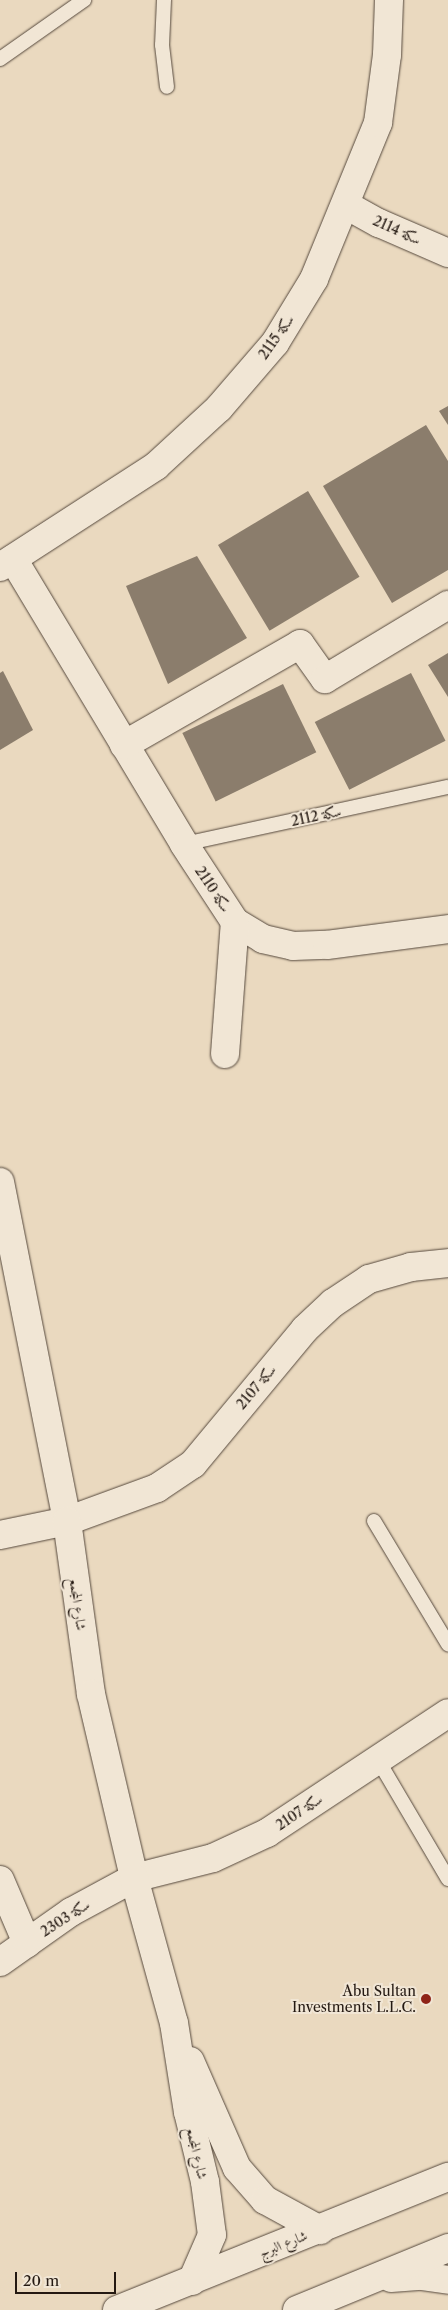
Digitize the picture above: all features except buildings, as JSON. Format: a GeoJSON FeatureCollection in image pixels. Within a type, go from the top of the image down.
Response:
{"type":"FeatureCollection","features":[{"type":"Feature","properties":{"kind":"street","name":"سكة 2115"},"geometry":{"type":"LineString","coordinates":[[6,563],[156,466],[219,408],[275,343],[314,279],[346,206],[378,123],[387,55],[389,0]]}},
{"type":"Feature","properties":{"kind":"street","name":"سكة 2114"},"geometry":{"type":"LineString","coordinates":[[346,206],[379,224],[448,252]]}},
{"type":"Feature","properties":{"kind":"street","name":"سكة 2110"},"geometry":{"type":"LineString","coordinates":[[6,563],[124,745],[184,844],[235,922],[263,938],[293,946],[327,945],[448,929]]}},
{"type":"Feature","properties":{"kind":"street"},"geometry":{"type":"LineString","coordinates":[[124,745],[300,644],[325,679],[448,605]]}},
{"type":"Feature","properties":{"kind":"street"},"geometry":{"type":"LineString","coordinates":[[225,1054],[235,922]]}},
{"type":"Feature","properties":{"kind":"street","name":"شارع المجمع"},"geometry":{"type":"LineString","coordinates":[[0,1182],[67,1521],[91,1694],[134,1878],[174,2023],[212,2235],[192,2280]]}},
{"type":"Feature","properties":{"kind":"street","name":"سكة 2107"},"geometry":{"type":"LineString","coordinates":[[0,1535],[67,1521],[157,1488],[193,1464],[305,1329],[333,1303],[370,1279],[411,1267],[448,1263]]}},
{"type":"Feature","properties":{"kind":"street","name":"سكة 2107"},"geometry":{"type":"LineString","coordinates":[[134,1878],[213,1858],[267,1834],[448,1713]]}},
{"type":"Feature","properties":{"kind":"street","name":"سكة 2303"},"geometry":{"type":"LineString","coordinates":[[0,1962],[71,1912],[134,1878]]}},
{"type":"Feature","properties":{"kind":"street"},"geometry":{"type":"LineString","coordinates":[[0,1880],[27,1943]]}},
{"type":"Feature","properties":{"kind":"street","name":"شارع المجمع"},"geometry":{"type":"LineString","coordinates":[[174,2023],[237,2168],[265,2200],[320,2230]]}},
{"type":"Feature","properties":{"kind":"street","name":"شارع البرج"},"geometry":{"type":"LineString","coordinates":[[117,2310],[320,2230],[446,2183]]}},
{"type":"Feature","properties":{"kind":"street"},"geometry":{"type":"LineString","coordinates":[[297,2310],[448,2248]]}},
{"type":"Feature","properties":{"kind":"street"},"geometry":{"type":"LineString","coordinates":[[375,2278],[421,2276],[448,2280]]}},
{"type":"Feature","properties":{"kind":"lane"},"geometry":{"type":"LineString","coordinates":[[0,60],[84,0]]}},
{"type":"Feature","properties":{"kind":"lane"},"geometry":{"type":"LineString","coordinates":[[164,0],[162,45],[167,87]]}},
{"type":"Feature","properties":{"kind":"lane","name":"سكة 2112"},"geometry":{"type":"LineString","coordinates":[[184,844],[448,787]]}},
{"type":"Feature","properties":{"kind":"lane"},"geometry":{"type":"LineString","coordinates":[[374,1521],[448,1644]]}},
{"type":"Feature","properties":{"kind":"lane"},"geometry":{"type":"LineString","coordinates":[[378,1760],[448,1879]]}},
{"type":"Feature","properties":{"kind":"place","name":"Abu Sultan Investments L.L.C."},"geometry":{"type":"Point","coordinates":[426,1999]}}]}
